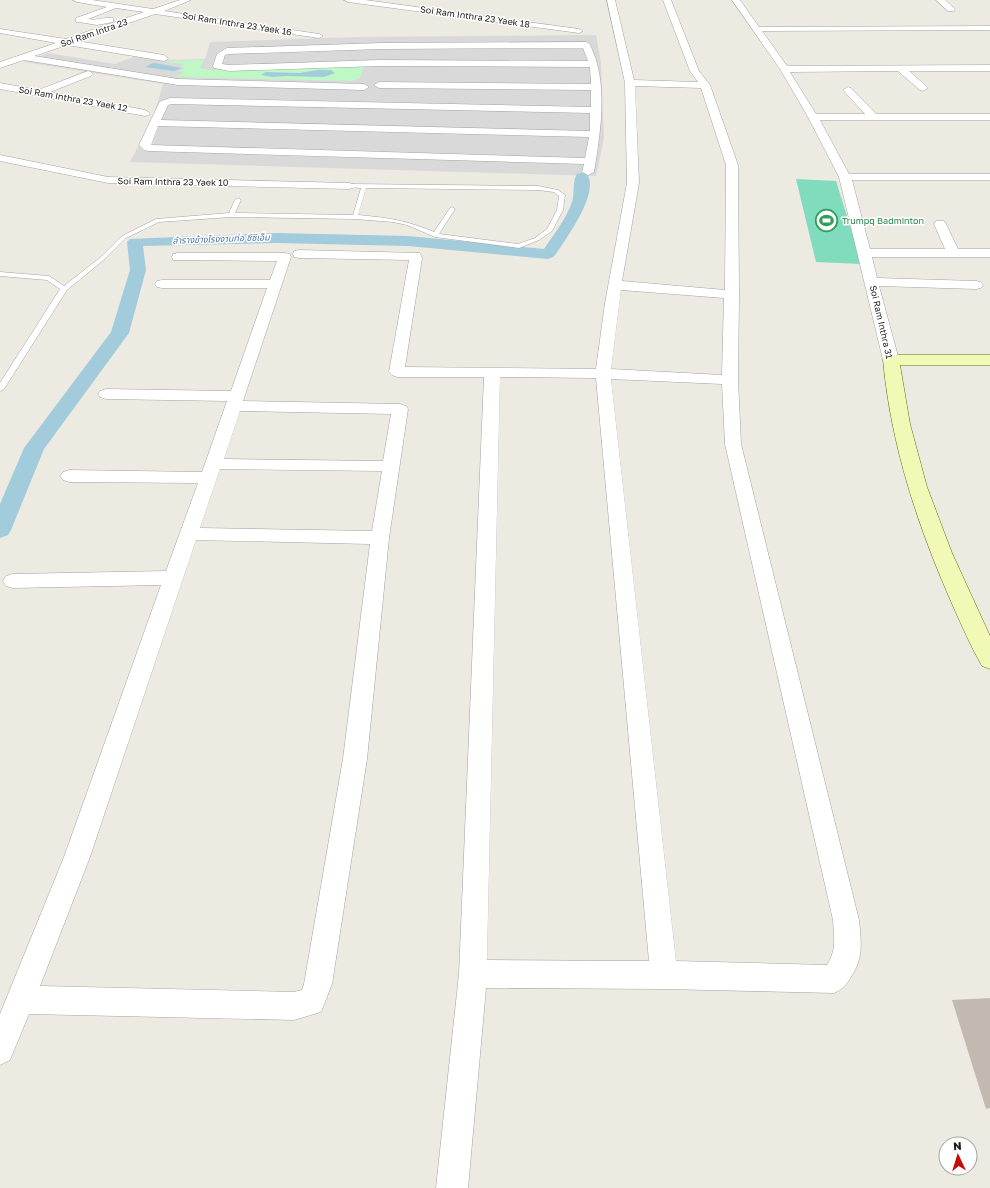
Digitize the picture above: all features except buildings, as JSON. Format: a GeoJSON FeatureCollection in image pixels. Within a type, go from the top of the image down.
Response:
{"type":"FeatureCollection","features":[{"type":"Feature","properties":{"kind":"street","name":"Soi Ram Inthra 23 Yaek 16"},"geometry":{"type":"LineString","coordinates":[[77,0],[319,36]]}},
{"type":"Feature","properties":{"kind":"street","name":"Soi Ram Intra 23"},"geometry":{"type":"LineString","coordinates":[[0,65],[188,0]]}},
{"type":"Feature","properties":{"kind":"street","name":"Soi Ram Inthra 23 Yaek 18"},"geometry":{"type":"LineString","coordinates":[[348,0],[579,31]]}},
{"type":"Feature","properties":{"kind":"street"},"geometry":{"type":"LineString","coordinates":[[611,0],[630,83],[633,183],[612,303],[603,373],[664,975]]}},
{"type":"Feature","properties":{"kind":"street"},"geometry":{"type":"LineString","coordinates":[[473,974],[664,975],[834,979],[846,960],[848,945],[846,920],[733,444],[730,380],[732,295],[732,165],[705,85],[695,71],[668,0]]}},
{"type":"Feature","properties":{"kind":"street","name":"Soi Ram Inthra 31"},"geometry":{"type":"LineString","coordinates":[[736,0],[784,69],[845,177],[872,282],[890,360],[895,395],[917,487],[938,543],[990,660]]}},
{"type":"Feature","properties":{"kind":"street"},"geometry":{"type":"LineString","coordinates":[[940,0],[950,9]]}},
{"type":"Feature","properties":{"kind":"street"},"geometry":{"type":"LineString","coordinates":[[117,6],[79,20],[101,23],[140,10]]}},
{"type":"Feature","properties":{"kind":"street"},"geometry":{"type":"LineString","coordinates":[[939,20],[949,28]]}},
{"type":"Feature","properties":{"kind":"street"},"geometry":{"type":"LineString","coordinates":[[757,29],[990,28]]}},
{"type":"Feature","properties":{"kind":"street"},"geometry":{"type":"LineString","coordinates":[[0,31],[164,58]]}},
{"type":"Feature","properties":{"kind":"street"},"geometry":{"type":"LineString","coordinates":[[588,172],[595,134],[596,87],[594,64],[586,45],[382,46],[227,51],[221,54],[217,66],[229,68],[379,63],[594,64]]}},
{"type":"Feature","properties":{"kind":"street"},"geometry":{"type":"LineString","coordinates":[[373,75],[379,63],[382,46]]}},
{"type":"Feature","properties":{"kind":"street"},"geometry":{"type":"LineString","coordinates":[[27,56],[173,82],[596,87]]}},
{"type":"Feature","properties":{"kind":"street"},"geometry":{"type":"LineString","coordinates":[[784,69],[990,68]]}},
{"type":"Feature","properties":{"kind":"street"},"geometry":{"type":"LineString","coordinates":[[901,69],[924,88]]}},
{"type":"Feature","properties":{"kind":"street"},"geometry":{"type":"LineString","coordinates":[[40,93],[88,74]]}},
{"type":"Feature","properties":{"kind":"street"},"geometry":{"type":"LineString","coordinates":[[630,83],[705,85]]}},
{"type":"Feature","properties":{"kind":"street"},"geometry":{"type":"LineString","coordinates":[[340,153],[346,135],[369,85]]}},
{"type":"Feature","properties":{"kind":"street","name":"Soi Ram Inthra 23 Yaek 12"},"geometry":{"type":"LineString","coordinates":[[0,86],[145,113]]}},
{"type":"Feature","properties":{"kind":"street"},"geometry":{"type":"LineString","coordinates":[[848,90],[873,117]]}},
{"type":"Feature","properties":{"kind":"street"},"geometry":{"type":"LineString","coordinates":[[590,161],[148,148],[144,145],[164,103],[174,101],[595,110]]}},
{"type":"Feature","properties":{"kind":"street"},"geometry":{"type":"LineString","coordinates":[[812,117],[990,117]]}},
{"type":"Feature","properties":{"kind":"street"},"geometry":{"type":"LineString","coordinates":[[155,123],[346,135],[595,134]]}},
{"type":"Feature","properties":{"kind":"street","name":"Soi Ram Inthra 23 Yaek 10"},"geometry":{"type":"LineString","coordinates":[[0,158],[96,179],[108,180],[349,186]]}},
{"type":"Feature","properties":{"kind":"street"},"geometry":{"type":"LineString","coordinates":[[845,177],[990,176]]}},
{"type":"Feature","properties":{"kind":"street"},"geometry":{"type":"LineString","coordinates":[[940,224],[953,253]]}},
{"type":"Feature","properties":{"kind":"street"},"geometry":{"type":"LineString","coordinates":[[865,253],[990,253]]}},
{"type":"Feature","properties":{"kind":"street"},"geometry":{"type":"LineString","coordinates":[[299,254],[415,256],[416,258],[397,372],[603,373],[730,380]]}},
{"type":"Feature","properties":{"kind":"street"},"geometry":{"type":"LineString","coordinates":[[0,1050],[77,857],[285,257],[178,257]]}},
{"type":"Feature","properties":{"kind":"street"},"geometry":{"type":"LineString","coordinates":[[872,282],[976,285]]}},
{"type":"Feature","properties":{"kind":"street"},"geometry":{"type":"LineString","coordinates":[[162,284],[276,284]]}},
{"type":"Feature","properties":{"kind":"street"},"geometry":{"type":"LineString","coordinates":[[616,285],[732,295]]}},
{"type":"Feature","properties":{"kind":"street"},"geometry":{"type":"LineString","coordinates":[[890,360],[990,360]]}},
{"type":"Feature","properties":{"kind":"street"},"geometry":{"type":"LineString","coordinates":[[452,1188],[473,974],[492,372]]}},
{"type":"Feature","properties":{"kind":"street"},"geometry":{"type":"LineString","coordinates":[[21,1000],[294,1006],[311,1002],[318,984],[355,759],[380,538],[400,409],[106,394]]}},
{"type":"Feature","properties":{"kind":"street"},"geometry":{"type":"LineString","coordinates":[[69,476],[390,466]]}},
{"type":"Feature","properties":{"kind":"street"},"geometry":{"type":"LineString","coordinates":[[188,534],[380,538]]}},
{"type":"Feature","properties":{"kind":"street"},"geometry":{"type":"LineString","coordinates":[[13,581],[173,578]]}},
{"type":"Feature","properties":{"kind":"lane"},"geometry":{"type":"LineString","coordinates":[[0,389],[64,289],[104,257],[124,238],[154,222],[165,219],[231,215],[356,217],[393,220],[409,224],[435,235],[519,246],[528,244],[550,230],[560,210],[562,195],[556,191],[538,188],[349,186]]}},
{"type":"Feature","properties":{"kind":"lane"},"geometry":{"type":"LineString","coordinates":[[356,217],[364,186]]}},
{"type":"Feature","properties":{"kind":"lane"},"geometry":{"type":"LineString","coordinates":[[231,215],[238,200]]}},
{"type":"Feature","properties":{"kind":"lane"},"geometry":{"type":"LineString","coordinates":[[435,235],[452,209]]}},
{"type":"Feature","properties":{"kind":"lane"},"geometry":{"type":"LineString","coordinates":[[0,274],[49,278],[64,289]]}},
{"type":"Feature","properties":{"kind":"shaded area"},"geometry":{"type":"Polygon","coordinates":[[[596,35],[601,63],[604,138],[596,176],[130,162],[153,118],[163,84],[24,62],[48,53],[115,64],[136,56],[159,60],[205,59],[210,42],[356,37],[596,35]]]}},
{"type":"Feature","properties":{"kind":"green space"},"geometry":{"type":"Polygon","coordinates":[[[204,60],[200,68],[209,70],[364,65],[360,78],[352,81],[175,77],[184,73],[179,71],[185,68],[180,66],[185,64],[161,61],[204,60]]]}},
{"type":"Feature","properties":{"kind":"green space","name":"Trumpq Badminton"},"geometry":{"type":"Polygon","coordinates":[[[796,179],[836,181],[862,264],[816,262],[796,179]]]}},
{"type":"Feature","properties":{"kind":"water"},"geometry":{"type":"Polygon","coordinates":[[[153,63],[182,68],[174,71],[145,67],[153,63]]]}},
{"type":"Feature","properties":{"kind":"water"},"geometry":{"type":"Polygon","coordinates":[[[318,70],[331,70],[335,73],[324,77],[272,77],[261,75],[266,72],[300,73],[318,70]]]}},
{"type":"Feature","properties":{"kind":"waterway","name":"ลำรางข้างโรงงานท่อ ซีซีเอ็ม"},"geometry":{"type":"LineString","coordinates":[[0,530],[34,448],[120,333],[138,270],[135,242],[277,238],[408,241],[548,254],[576,210],[581,196],[582,177]]}},
{"type":"Feature","properties":{"kind":"place","name":"Trumpq Badminton"},"geometry":{"type":"Point","coordinates":[827,221]}}]}
